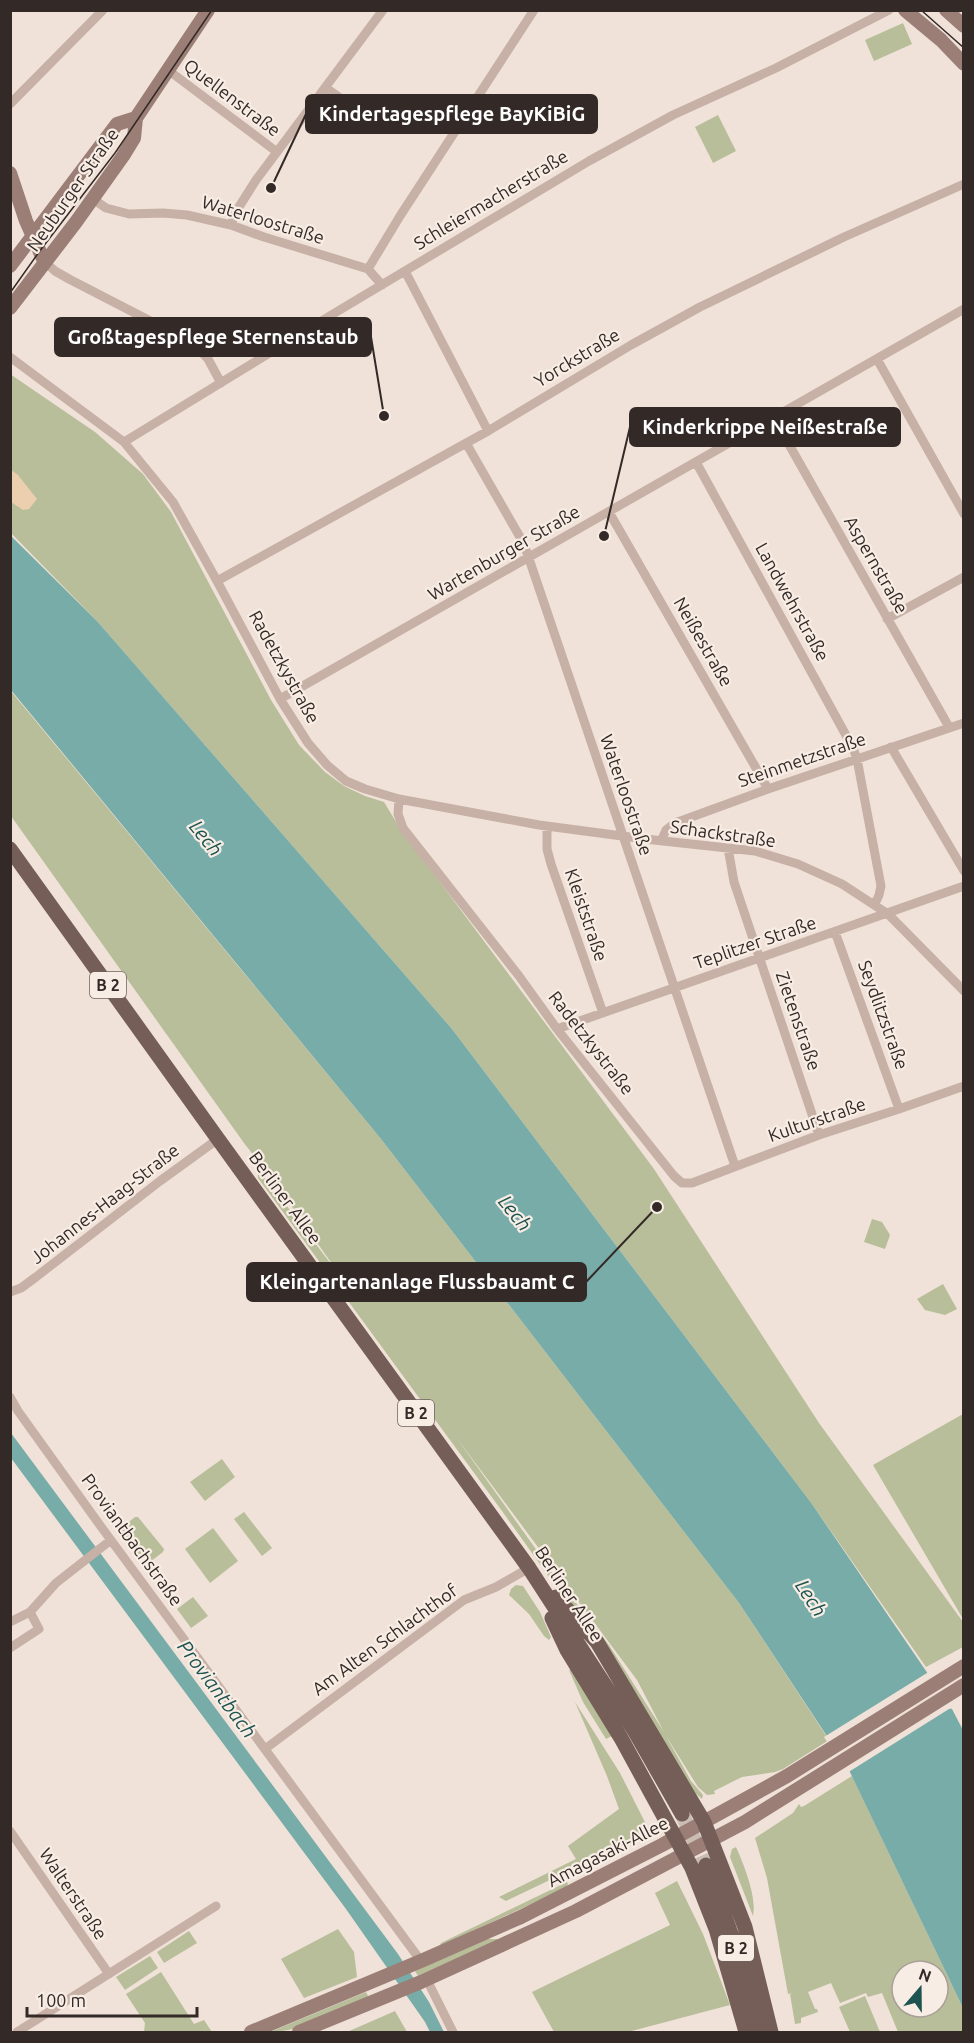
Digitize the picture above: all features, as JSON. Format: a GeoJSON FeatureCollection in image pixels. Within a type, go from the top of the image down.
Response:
{"type":"FeatureCollection","features":[{"type":"Feature","properties":{"kind":"main road","name":"Neuburger Straße"},"geometry":{"type":"LineString","coordinates":[[10,308],[93,199],[134,138],[136,118],[208,10]]}},
{"type":"Feature","properties":{"kind":"main road"},"geometry":{"type":"LineString","coordinates":[[905,10],[941,40],[963,64]]}},
{"type":"Feature","properties":{"kind":"main road","name":"Neuburger Straße"},"geometry":{"type":"LineString","coordinates":[[10,266],[117,124],[136,118]]}},
{"type":"Feature","properties":{"kind":"main road"},"geometry":{"type":"LineString","coordinates":[[10,173],[32,237],[44,261]]}},
{"type":"Feature","properties":{"kind":"main road","name":"Berliner Allee"},"geometry":{"type":"LineString","coordinates":[[10,849],[531,1571],[634,1730],[682,1814]]}},
{"type":"Feature","properties":{"kind":"main road"},"geometry":{"type":"LineString","coordinates":[[531,1571],[597,1642],[704,1822],[745,1928],[771,2032]]}},
{"type":"Feature","properties":{"kind":"main road"},"geometry":{"type":"LineString","coordinates":[[531,1571],[567,1650],[621,1738],[692,1868],[716,1929],[746,2032]]}},
{"type":"Feature","properties":{"kind":"main road","name":"Amagasaki-Allee"},"geometry":{"type":"LineString","coordinates":[[251,2032],[521,1917],[787,1776],[963,1666]]}},
{"type":"Feature","properties":{"kind":"main road","name":"Amagasaki-Allee"},"geometry":{"type":"LineString","coordinates":[[299,2032],[424,1981],[576,1911],[745,1822],[963,1685]]}},
{"type":"Feature","properties":{"kind":"main road","name":"B 2"},"geometry":{"type":"LineString","coordinates":[[706,1865],[733,1939],[760,2032]]}},
{"type":"Feature","properties":{"kind":"street"},"geometry":{"type":"LineString","coordinates":[[10,104],[103,10]]}},
{"type":"Feature","properties":{"kind":"street","name":"Quellenstraße"},"geometry":{"type":"LineString","coordinates":[[231,225],[244,200],[277,152],[383,10]]}},
{"type":"Feature","properties":{"kind":"street"},"geometry":{"type":"LineString","coordinates":[[382,285],[368,269],[534,10]]}},
{"type":"Feature","properties":{"kind":"street","name":"Schleiermacherstraße"},"geometry":{"type":"LineString","coordinates":[[124,442],[541,189],[642,132],[776,68],[889,10]]}},
{"type":"Feature","properties":{"kind":"street","name":"Quellenstraße"},"geometry":{"type":"LineString","coordinates":[[168,70],[277,152]]}},
{"type":"Feature","properties":{"kind":"street"},"geometry":{"type":"LineString","coordinates":[[326,88],[368,118]]}},
{"type":"Feature","properties":{"kind":"street","name":"Yorckstraße"},"geometry":{"type":"LineString","coordinates":[[217,580],[488,430],[700,307],[844,237],[963,184]]}},
{"type":"Feature","properties":{"kind":"street","name":"Waterloostraße"},"geometry":{"type":"LineString","coordinates":[[93,199],[106,208],[129,214],[187,215],[231,225],[368,269]]}},
{"type":"Feature","properties":{"kind":"street"},"geometry":{"type":"LineString","coordinates":[[44,261],[69,279],[193,343],[208,359],[221,383]]}},
{"type":"Feature","properties":{"kind":"street"},"geometry":{"type":"LineString","coordinates":[[405,272],[488,430]]}},
{"type":"Feature","properties":{"kind":"street","name":"Wartenburger Straße"},"geometry":{"type":"LineString","coordinates":[[280,699],[963,309]]}},
{"type":"Feature","properties":{"kind":"street","name":"Radetzkystraße"},"geometry":{"type":"LineString","coordinates":[[10,357],[124,442],[172,502],[217,580],[280,699],[308,743],[327,765],[346,781],[399,799],[398,814],[403,828],[519,976],[557,1029],[682,1183]]}},
{"type":"Feature","properties":{"kind":"street"},"geometry":{"type":"LineString","coordinates":[[877,359],[963,514]]}},
{"type":"Feature","properties":{"kind":"street","name":"Aspernstraße"},"geometry":{"type":"LineString","coordinates":[[774,418],[949,727]]}},
{"type":"Feature","properties":{"kind":"street","name":"Waterloostraße"},"geometry":{"type":"LineString","coordinates":[[466,442],[524,544],[735,1166]]}},
{"type":"Feature","properties":{"kind":"street","name":"Landwehrstraße"},"geometry":{"type":"LineString","coordinates":[[696,462],[858,759],[881,885],[875,904]]}},
{"type":"Feature","properties":{"kind":"street","name":"Neißestraße"},"geometry":{"type":"LineString","coordinates":[[609,512],[768,789]]}},
{"type":"Feature","properties":{"kind":"street"},"geometry":{"type":"LineString","coordinates":[[887,619],[963,577]]}},
{"type":"Feature","properties":{"kind":"street","name":"Steinmetzstraße"},"geometry":{"type":"LineString","coordinates":[[661,841],[666,830],[675,823],[963,723]]}},
{"type":"Feature","properties":{"kind":"street"},"geometry":{"type":"LineString","coordinates":[[891,747],[963,871]]}},
{"type":"Feature","properties":{"kind":"street","name":"Schackstraße"},"geometry":{"type":"LineString","coordinates":[[399,799],[547,826],[623,837],[755,851],[798,864],[842,884],[888,914],[963,991]]}},
{"type":"Feature","properties":{"kind":"street","name":"Kleiststraße"},"geometry":{"type":"LineString","coordinates":[[547,826],[547,849],[551,864],[603,1013]]}},
{"type":"Feature","properties":{"kind":"street","name":"Zietenstraße"},"geometry":{"type":"LineString","coordinates":[[729,848],[734,882],[819,1135]]}},
{"type":"Feature","properties":{"kind":"street","name":"Teplitzer Straße"},"geometry":{"type":"LineString","coordinates":[[557,1029],[963,886]]}},
{"type":"Feature","properties":{"kind":"street","name":"Seydlitzstraße"},"geometry":{"type":"LineString","coordinates":[[835,932],[899,1109]]}},
{"type":"Feature","properties":{"kind":"street","name":"Kulturstraße"},"geometry":{"type":"LineString","coordinates":[[682,1183],[692,1183],[819,1135],[963,1086]]}},
{"type":"Feature","properties":{"kind":"street","name":"Johannes-Haag-Straße"},"geometry":{"type":"LineString","coordinates":[[10,1292],[21,1288],[36,1277],[218,1139]]}},
{"type":"Feature","properties":{"kind":"street","name":"Proviantbachstraße"},"geometry":{"type":"LineString","coordinates":[[10,1397],[111,1540],[265,1749],[416,1963]]}},
{"type":"Feature","properties":{"kind":"street"},"geometry":{"type":"LineString","coordinates":[[10,1622],[30,1612],[56,1583],[111,1540]]}},
{"type":"Feature","properties":{"kind":"street","name":"Am Alten Schlachthof"},"geometry":{"type":"LineString","coordinates":[[265,1749],[464,1599],[531,1571]]}},
{"type":"Feature","properties":{"kind":"street"},"geometry":{"type":"LineString","coordinates":[[10,1648],[39,1629],[30,1612]]}},
{"type":"Feature","properties":{"kind":"street","name":"Walterstraße"},"geometry":{"type":"LineString","coordinates":[[10,1831],[109,1974]]}},
{"type":"Feature","properties":{"kind":"street"},"geometry":{"type":"LineString","coordinates":[[17,2032],[216,1906]]}},
{"type":"Feature","properties":{"kind":"street"},"geometry":{"type":"LineString","coordinates":[[424,1981],[453,2032]]}},
{"type":"Feature","properties":{"kind":"green space"},"geometry":{"type":"Polygon","coordinates":[[[903,23],[912,44],[874,61],[865,40],[903,23]]]}},
{"type":"Feature","properties":{"kind":"green space"},"geometry":{"type":"Polygon","coordinates":[[[718,115],[736,151],[713,163],[695,127],[718,115]]]}},
{"type":"Feature","properties":{"kind":"green space"},"geometry":{"type":"Polygon","coordinates":[[[10,374],[95,432],[143,474],[171,512],[271,700],[299,745],[325,772],[344,786],[384,802],[401,830],[654,1169],[819,1423],[963,1622],[963,1647],[926,1667],[812,1504],[452,1029],[97,621],[11,533],[10,374]]]}},
{"type":"Feature","properties":{"kind":"green space"},"geometry":{"type":"Polygon","coordinates":[[[10,690],[381,1139],[739,1603],[829,1740],[783,1769],[742,1777],[714,1791],[715,1794],[707,1795],[698,1787],[666,1736],[691,1781],[703,1795],[702,1799],[694,1792],[567,1602],[258,1175],[262,1175],[270,1184],[344,1281],[11,816],[10,690]],[[456,1437],[555,1576],[609,1645],[664,1732],[637,1680],[456,1437]]]}},
{"type":"Feature","properties":{"kind":"green space"},"geometry":{"type":"Polygon","coordinates":[[[872,1219],[882,1222],[890,1235],[885,1249],[864,1242],[872,1219]]]}},
{"type":"Feature","properties":{"kind":"green space"},"geometry":{"type":"Polygon","coordinates":[[[943,1284],[957,1309],[945,1315],[925,1310],[917,1299],[943,1284]]]}},
{"type":"Feature","properties":{"kind":"green space"},"geometry":{"type":"Polygon","coordinates":[[[963,1414],[963,1619],[873,1465],[963,1414]]]}},
{"type":"Feature","properties":{"kind":"green space"},"geometry":{"type":"Polygon","coordinates":[[[222,1459],[235,1477],[205,1501],[190,1482],[222,1459]]]}},
{"type":"Feature","properties":{"kind":"green space"},"geometry":{"type":"Polygon","coordinates":[[[244,1512],[272,1548],[262,1556],[234,1519],[244,1512]]]}},
{"type":"Feature","properties":{"kind":"green space"},"geometry":{"type":"Polygon","coordinates":[[[138,1517],[164,1549],[146,1565],[143,1565],[118,1531],[138,1517]]]}},
{"type":"Feature","properties":{"kind":"green space"},"geometry":{"type":"Polygon","coordinates":[[[213,1528],[238,1561],[210,1583],[185,1549],[213,1528]]]}},
{"type":"Feature","properties":{"kind":"green space"},"geometry":{"type":"Polygon","coordinates":[[[516,1585],[523,1586],[540,1612],[551,1637],[549,1640],[529,1614],[509,1595],[511,1589],[516,1585]]]}},
{"type":"Feature","properties":{"kind":"green space"},"geometry":{"type":"Polygon","coordinates":[[[193,1597],[208,1616],[191,1628],[177,1609],[193,1597]]]}},
{"type":"Feature","properties":{"kind":"green space"},"geometry":{"type":"Polygon","coordinates":[[[572,1669],[612,1736],[606,1739],[583,1702],[569,1670],[572,1669]]]}},
{"type":"Feature","properties":{"kind":"green space"},"geometry":{"type":"Polygon","coordinates":[[[575,1702],[620,1773],[650,1832],[610,1852],[607,1847],[598,1852],[600,1856],[506,1901],[499,1897],[576,1859],[568,1846],[619,1809],[575,1702]]]}},
{"type":"Feature","properties":{"kind":"green space"},"geometry":{"type":"Polygon","coordinates":[[[852,1776],[940,1959],[890,1959],[890,2012],[882,1993],[868,1997],[866,1993],[840,2003],[831,1983],[808,1992],[818,2012],[801,2018],[801,2023],[795,2024],[790,1994],[792,1993],[788,1994],[767,1878],[755,1838],[793,1813],[799,1804],[801,1807],[852,1776]]]}},
{"type":"Feature","properties":{"kind":"green space"},"geometry":{"type":"Polygon","coordinates":[[[736,1847],[751,1891],[753,1916],[730,1857],[732,1849],[736,1847]]]}},
{"type":"Feature","properties":{"kind":"green space"},"geometry":{"type":"Polygon","coordinates":[[[677,1881],[703,1934],[730,2005],[628,2032],[554,2032],[532,1992],[670,1925],[655,1893],[677,1881]]]}},
{"type":"Feature","properties":{"kind":"green space"},"geometry":{"type":"Polygon","coordinates":[[[567,1882],[566,1888],[440,1946],[441,1943],[567,1882]]]}},
{"type":"Feature","properties":{"kind":"green space"},"geometry":{"type":"Polygon","coordinates":[[[338,1929],[354,1952],[357,1977],[304,1998],[281,1959],[338,1929]]]}},
{"type":"Feature","properties":{"kind":"green space"},"geometry":{"type":"Polygon","coordinates":[[[189,1931],[197,1943],[164,1963],[157,1952],[189,1931]]]}},
{"type":"Feature","properties":{"kind":"green space"},"geometry":{"type":"Polygon","coordinates":[[[484,1939],[500,1939],[418,1976],[415,1971],[484,1939]]]}},
{"type":"Feature","properties":{"kind":"green space"},"geometry":{"type":"Polygon","coordinates":[[[150,1956],[158,1968],[125,1990],[116,1977],[150,1956]]]}},
{"type":"Feature","properties":{"kind":"green space"},"geometry":{"type":"Polygon","coordinates":[[[161,1972],[194,2024],[204,2020],[212,2032],[144,2032],[145,2023],[126,1994],[161,1972]]]}},
{"type":"Feature","properties":{"kind":"green space"},"geometry":{"type":"Polygon","coordinates":[[[950,1981],[963,2008],[963,2032],[898,2032],[893,2019],[950,2019],[950,1981]]]}},
{"type":"Feature","properties":{"kind":"green space"},"geometry":{"type":"Polygon","coordinates":[[[366,1992],[369,1998],[320,2020],[295,2029],[270,2032],[366,1992]]]}},
{"type":"Feature","properties":{"kind":"green space"},"geometry":{"type":"Polygon","coordinates":[[[865,1996],[880,2032],[850,2032],[839,2007],[865,1996]]]}},
{"type":"Feature","properties":{"kind":"green space"},"geometry":{"type":"Polygon","coordinates":[[[395,2011],[407,2032],[347,2032],[395,2011]]]}},
{"type":"Feature","properties":{"kind":"sand"},"geometry":{"type":"Polygon","coordinates":[[[10,469],[18,475],[37,499],[29,509],[23,510],[11,502],[10,469]]]}},
{"type":"Feature","properties":{"kind":"water","name":"Lech"},"geometry":{"type":"Polygon","coordinates":[[[10,535],[97,621],[452,1029],[812,1504],[952,1709],[964,1732],[963,2008],[950,1981],[950,1959],[940,1959],[848,1768],[739,1603],[381,1139],[11,690],[10,535]]]}},
{"type":"Feature","properties":{"kind":"water"},"geometry":{"type":"Polygon","coordinates":[[[11,1433],[398,1954],[429,2002],[444,2032],[430,2032],[346,1909],[11,1458],[11,1433]]]}},
{"type":"Feature","properties":{"kind":"pier"},"geometry":{"type":"Polygon","coordinates":[[[928,1669],[955,1708],[949,1709],[847,1773],[824,1737],[927,1673],[928,1669]]]}},
{"type":"Feature","properties":{"kind":"tunnel"},"geometry":{"type":"LineString","coordinates":[[682,1814],[706,1865]]}},
{"type":"Feature","properties":{"kind":"tram line"},"geometry":{"type":"LineString","coordinates":[[10,293],[115,153],[212,10]]}},
{"type":"Feature","properties":{"kind":"tram line"},"geometry":{"type":"LineString","coordinates":[[921,10],[964,48]]}},
{"type":"Feature","properties":{"kind":"place","name":"Kindertagespflege BayKiBiG"},"geometry":{"type":"Point","coordinates":[271,188]}},
{"type":"Feature","properties":{"kind":"place","name":"Großtagespflege Sternenstaub"},"geometry":{"type":"Point","coordinates":[384,416]}},
{"type":"Feature","properties":{"kind":"place","name":"Kinderkrippe Neißestraße"},"geometry":{"type":"Point","coordinates":[604,536]}},
{"type":"Feature","properties":{"kind":"place","name":"Kleingartenanlage Flussbauamt C"},"geometry":{"type":"Point","coordinates":[657,1207]}},
{"type":"Feature","properties":{"kind":"water label","name":"Proviantbach"},"geometry":{"type":"Point","coordinates":[217,1689]}}]}
